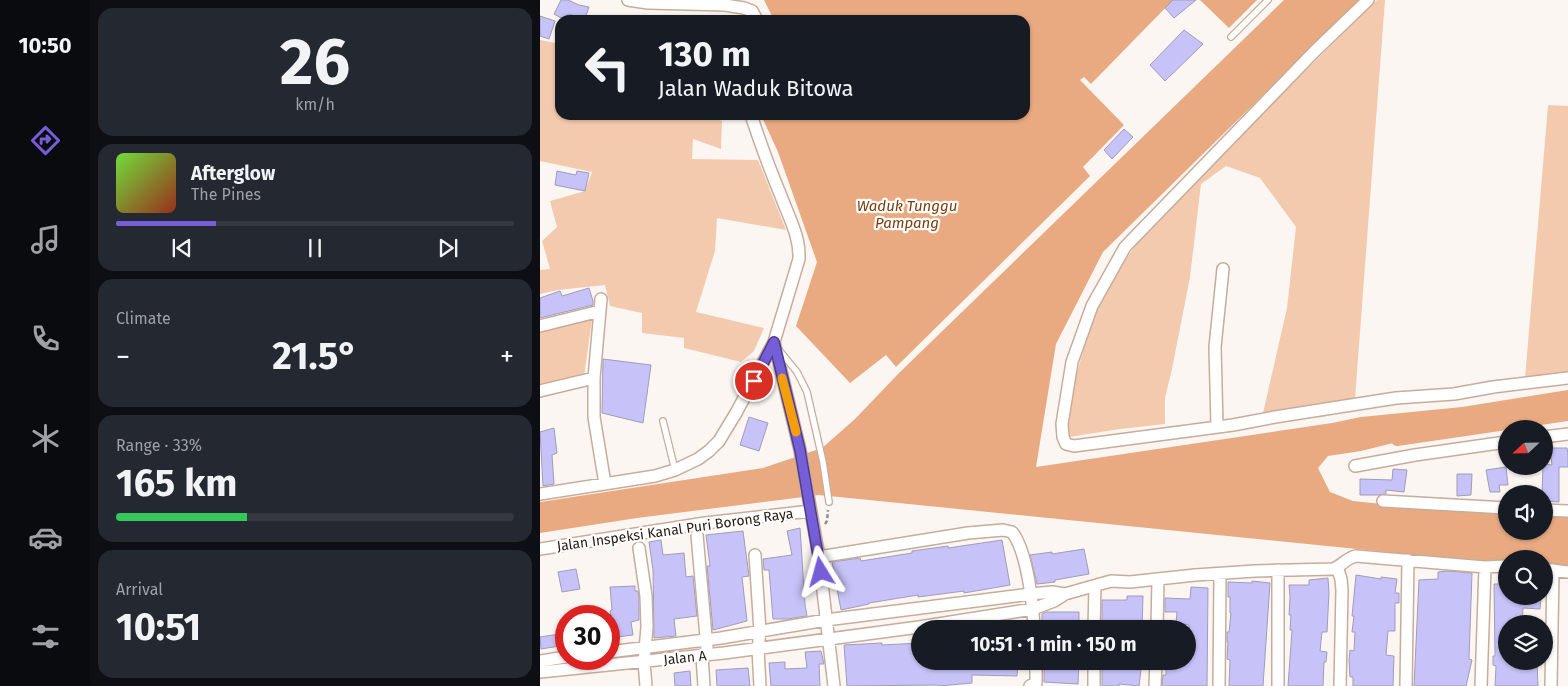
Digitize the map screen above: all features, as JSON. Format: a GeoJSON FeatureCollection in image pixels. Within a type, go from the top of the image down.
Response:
{"type":"FeatureCollection","features":[{"type":"Feature","properties":{"kind":"street"},"geometry":{"type":"LineString","coordinates":[[628,0],[648,3],[725,5],[744,8],[752,11],[754,15]]}},
{"type":"Feature","properties":{"kind":"street"},"geometry":{"type":"LineString","coordinates":[[1368,0],[1315,51],[1125,248],[1092,306],[1072,362],[1062,424],[1063,437],[1066,444],[1074,446],[1233,425],[1396,398],[1454,394],[1493,387],[1568,378]]}},
{"type":"Feature","properties":{"kind":"street"},"geometry":{"type":"LineString","coordinates":[[540,494],[655,476],[698,460],[719,442],[754,381],[774,342],[799,259],[800,247],[753,120]]}},
{"type":"Feature","properties":{"kind":"street"},"geometry":{"type":"LineString","coordinates":[[1217,426],[1215,347],[1223,269]]}},
{"type":"Feature","properties":{"kind":"street"},"geometry":{"type":"LineString","coordinates":[[540,326],[601,305],[594,378],[594,417],[605,484]]}},
{"type":"Feature","properties":{"kind":"street"},"geometry":{"type":"LineString","coordinates":[[774,342],[800,450],[811,509],[819,557],[834,686]]}},
{"type":"Feature","properties":{"kind":"street"},"geometry":{"type":"LineString","coordinates":[[540,391],[594,378]]}},
{"type":"Feature","properties":{"kind":"street"},"geometry":{"type":"LineString","coordinates":[[1553,436],[1568,434]]}},
{"type":"Feature","properties":{"kind":"street"},"geometry":{"type":"LineString","coordinates":[[1355,466],[1498,443]]}},
{"type":"Feature","properties":{"kind":"street"},"geometry":{"type":"LineString","coordinates":[[1383,501],[1498,508]]}},
{"type":"Feature","properties":{"kind":"street","name":"Jalan Inspeksi Kanal Puri Borong Raya"},"geometry":{"type":"LineString","coordinates":[[540,549],[705,523],[811,509]]}},
{"type":"Feature","properties":{"kind":"street"},"geometry":{"type":"LineString","coordinates":[[1553,510],[1568,511]]}},
{"type":"Feature","properties":{"kind":"street"},"geometry":{"type":"LineString","coordinates":[[819,557],[968,533],[1003,530],[1012,532],[1017,538],[1030,594],[1034,620]]}},
{"type":"Feature","properties":{"kind":"street"},"geometry":{"type":"LineString","coordinates":[[697,535],[706,640],[704,686]]}},
{"type":"Feature","properties":{"kind":"street"},"geometry":{"type":"LineString","coordinates":[[639,548],[646,596],[646,648],[644,662],[646,686]]}},
{"type":"Feature","properties":{"kind":"street"},"geometry":{"type":"LineString","coordinates":[[755,555],[760,631],[758,649],[760,686]]}},
{"type":"Feature","properties":{"kind":"street"},"geometry":{"type":"LineString","coordinates":[[1065,594],[1111,581],[1130,582],[1195,575],[1278,570],[1317,570],[1337,567],[1346,559],[1356,556],[1485,568],[1498,567]]}},
{"type":"Feature","properties":{"kind":"street"},"geometry":{"type":"LineString","coordinates":[[1406,686],[1408,560]]}},
{"type":"Feature","properties":{"kind":"street"},"geometry":{"type":"LineString","coordinates":[[1337,567],[1342,590],[1340,686]]}},
{"type":"Feature","properties":{"kind":"street"},"geometry":{"type":"LineString","coordinates":[[1481,686],[1485,568]]}},
{"type":"Feature","properties":{"kind":"street"},"geometry":{"type":"LineString","coordinates":[[1278,570],[1278,686]]}},
{"type":"Feature","properties":{"kind":"street"},"geometry":{"type":"LineString","coordinates":[[1553,570],[1568,572]]}},
{"type":"Feature","properties":{"kind":"street"},"geometry":{"type":"LineString","coordinates":[[1219,686],[1220,574]]}},
{"type":"Feature","properties":{"kind":"street"},"geometry":{"type":"LineString","coordinates":[[1157,620],[1158,579]]}},
{"type":"Feature","properties":{"kind":"street"},"geometry":{"type":"LineString","coordinates":[[1094,620],[1095,586]]}},
{"type":"Feature","properties":{"kind":"street","name":"Jalan A"},"geometry":{"type":"LineString","coordinates":[[620,651],[706,640],[826,620],[846,619],[1030,594],[1052,592],[1065,594]]}},
{"type":"Feature","properties":{"kind":"street","name":"Jalan A"},"geometry":{"type":"LineString","coordinates":[[540,672],[705,656],[919,627],[1033,609],[1054,601],[1065,594]]}},
{"type":"Feature","properties":{"kind":"street"},"geometry":{"type":"LineString","coordinates":[[1549,605],[1552,686]]}},
{"type":"Feature","properties":{"kind":"street"},"geometry":{"type":"LineString","coordinates":[[846,619],[845,628],[849,636]]}},
{"type":"Feature","properties":{"kind":"street"},"geometry":{"type":"LineString","coordinates":[[540,661],[555,659]]}},
{"type":"Feature","properties":{"kind":"street"},"geometry":{"type":"LineString","coordinates":[[1030,686],[1036,682],[1036,670]]}},
{"type":"Feature","properties":{"kind":"street"},"geometry":{"type":"LineString","coordinates":[[1094,670],[1094,686]]}},
{"type":"Feature","properties":{"kind":"street"},"geometry":{"type":"LineString","coordinates":[[1156,670],[1156,686]]}},
{"type":"Feature","properties":{"kind":"lane"},"geometry":{"type":"LineString","coordinates":[[1231,37],[1268,0]]}},
{"type":"Feature","properties":{"kind":"lane"},"geometry":{"type":"LineString","coordinates":[[774,342],[797,372],[807,392],[823,462],[829,502]]}},
{"type":"Feature","properties":{"kind":"lane"},"geometry":{"type":"LineString","coordinates":[[663,421],[675,470]]}},
{"type":"Feature","properties":{"kind":"shaded area"},"geometry":{"type":"Polygon","coordinates":[[[1377,0],[1385,0],[1355,399],[1263,413],[1287,308],[1296,227],[1260,178],[1226,166],[1201,184],[1190,277],[1165,398],[1165,424],[1069,437],[1063,421],[1098,300],[1139,240],[1197,178],[1377,0]]]}},
{"type":"Feature","properties":{"kind":"shaded area"},"geometry":{"type":"Polygon","coordinates":[[[540,40],[555,43],[555,120],[722,121],[721,149],[693,139],[692,159],[758,160],[786,230],[717,218],[715,251],[696,312],[764,328],[754,351],[741,362],[684,348],[684,338],[642,333],[642,313],[610,306],[605,285],[540,294],[540,270],[550,269],[542,241],[557,227],[550,201],[585,191],[592,172],[540,161],[540,40]]]}},
{"type":"Feature","properties":{"kind":"shaded area"},"geometry":{"type":"Polygon","coordinates":[[[1548,105],[1568,106],[1568,374],[1525,378],[1548,105]]]}},
{"type":"Feature","properties":{"kind":"shaded area"},"geometry":{"type":"Polygon","coordinates":[[[592,319],[584,377],[540,386],[540,332],[592,319]]]}},
{"type":"Feature","properties":{"kind":"water","name":"Waduk Tunggu Pampang"},"geometry":{"type":"Polygon","coordinates":[[[764,0],[1173,0],[1091,84],[1084,77],[1080,80],[1124,125],[1083,167],[1090,176],[896,367],[886,355],[850,383],[796,326],[817,262],[778,152],[763,120],[1030,120],[1030,15],[772,15],[764,0]]]}},
{"type":"Feature","properties":{"kind":"water"},"geometry":{"type":"Polygon","coordinates":[[[1200,0],[1257,0],[1229,28],[1200,0]]]}},
{"type":"Feature","properties":{"kind":"water"},"geometry":{"type":"Polygon","coordinates":[[[1284,0],[1360,0],[1103,252],[1056,344],[1036,467],[1332,423],[1361,417],[1462,407],[1568,390],[1568,418],[1498,420],[1498,422],[1470,424],[1361,451],[1328,456],[1318,468],[1330,492],[1353,501],[1450,511],[1498,513],[1498,540],[1553,540],[1553,515],[1568,515],[1568,570],[1553,569],[1553,550],[1498,550],[1498,563],[819,495],[637,518],[540,533],[540,502],[763,468],[822,448],[855,419],[900,372],[1284,0]]]}},
{"type":"Feature","properties":{"kind":"building"},"geometry":{"type":"Polygon","coordinates":[[[561,0],[568,0],[589,7],[586,15],[554,14],[561,0]]]}},
{"type":"Feature","properties":{"kind":"building"},"geometry":{"type":"Polygon","coordinates":[[[1173,0],[1196,0],[1174,18],[1165,8],[1173,0]]]}},
{"type":"Feature","properties":{"kind":"building"},"geometry":{"type":"Polygon","coordinates":[[[540,16],[555,21],[549,39],[540,36],[540,16]]]}},
{"type":"Feature","properties":{"kind":"building"},"geometry":{"type":"Polygon","coordinates":[[[1184,30],[1203,44],[1165,81],[1150,65],[1184,30]]]}},
{"type":"Feature","properties":{"kind":"building"},"geometry":{"type":"Polygon","coordinates":[[[1124,129],[1133,137],[1112,159],[1104,150],[1124,129]]]}},
{"type":"Feature","properties":{"kind":"building"},"geometry":{"type":"Polygon","coordinates":[[[557,171],[576,175],[577,171],[589,173],[585,191],[555,185],[557,171]]]}},
{"type":"Feature","properties":{"kind":"building"},"geometry":{"type":"Polygon","coordinates":[[[589,288],[593,305],[540,318],[540,298],[560,291],[562,296],[589,288]]]}},
{"type":"Feature","properties":{"kind":"building"},"geometry":{"type":"Polygon","coordinates":[[[603,359],[651,365],[643,423],[602,413],[603,359]]]}},
{"type":"Feature","properties":{"kind":"building"},"geometry":{"type":"Polygon","coordinates":[[[749,417],[768,423],[759,451],[740,445],[749,417]]]}},
{"type":"Feature","properties":{"kind":"building"},"geometry":{"type":"Polygon","coordinates":[[[554,428],[557,453],[552,455],[554,484],[543,486],[540,432],[554,428]]]}},
{"type":"Feature","properties":{"kind":"building"},"geometry":{"type":"Polygon","coordinates":[[[1553,448],[1567,448],[1568,467],[1559,467],[1559,502],[1553,502],[1553,485],[1542,485],[1543,475],[1553,475],[1553,448]]]}},
{"type":"Feature","properties":{"kind":"building"},"geometry":{"type":"Polygon","coordinates":[[[1498,468],[1498,475],[1507,475],[1508,485],[1498,485],[1498,492],[1490,492],[1486,470],[1498,468]]]}},
{"type":"Feature","properties":{"kind":"building"},"geometry":{"type":"Polygon","coordinates":[[[1393,469],[1407,470],[1404,492],[1386,490],[1386,494],[1360,495],[1360,479],[1392,480],[1393,469]]]}},
{"type":"Feature","properties":{"kind":"building"},"geometry":{"type":"Polygon","coordinates":[[[1457,474],[1472,474],[1471,495],[1457,496],[1457,474]]]}},
{"type":"Feature","properties":{"kind":"building"},"geometry":{"type":"Polygon","coordinates":[[[800,528],[807,616],[773,619],[769,570],[764,570],[763,559],[792,555],[787,531],[800,528]]]}},
{"type":"Feature","properties":{"kind":"building"},"geometry":{"type":"Polygon","coordinates":[[[743,531],[749,576],[742,577],[747,621],[713,630],[707,566],[710,566],[706,535],[743,531]]]}},
{"type":"Feature","properties":{"kind":"building"},"geometry":{"type":"Polygon","coordinates":[[[661,540],[663,555],[684,553],[686,577],[693,576],[697,616],[674,619],[676,636],[654,638],[653,570],[649,542],[661,540]]]}},
{"type":"Feature","properties":{"kind":"building"},"geometry":{"type":"Polygon","coordinates":[[[1002,540],[1010,585],[964,593],[964,591],[918,597],[918,595],[869,603],[841,610],[832,562],[860,558],[861,561],[912,553],[912,551],[1002,540]]]}},
{"type":"Feature","properties":{"kind":"building"},"geometry":{"type":"Polygon","coordinates":[[[1084,549],[1089,574],[1037,584],[1030,555],[1084,549]]]}},
{"type":"Feature","properties":{"kind":"building"},"geometry":{"type":"Polygon","coordinates":[[[576,569],[580,589],[562,592],[558,572],[576,569]]]}},
{"type":"Feature","properties":{"kind":"building"},"geometry":{"type":"Polygon","coordinates":[[[1438,572],[1472,573],[1469,659],[1472,660],[1466,686],[1414,686],[1419,580],[1438,579],[1438,572]]]}},
{"type":"Feature","properties":{"kind":"building"},"geometry":{"type":"Polygon","coordinates":[[[1356,575],[1381,579],[1381,577],[1397,579],[1395,593],[1399,593],[1399,603],[1395,603],[1395,631],[1388,631],[1386,655],[1394,656],[1393,686],[1353,686],[1353,677],[1350,677],[1350,650],[1354,651],[1355,632],[1352,632],[1354,616],[1352,616],[1356,575]]]}},
{"type":"Feature","properties":{"kind":"building"},"geometry":{"type":"Polygon","coordinates":[[[1328,578],[1327,632],[1322,632],[1320,651],[1327,652],[1326,662],[1324,662],[1323,686],[1288,686],[1292,630],[1290,630],[1291,615],[1289,615],[1289,585],[1309,585],[1309,580],[1328,578]]]}},
{"type":"Feature","properties":{"kind":"building"},"geometry":{"type":"Polygon","coordinates":[[[1252,581],[1270,583],[1263,686],[1229,686],[1230,660],[1227,659],[1227,632],[1229,632],[1231,613],[1228,582],[1252,583],[1252,581]]]}},
{"type":"Feature","properties":{"kind":"building"},"geometry":{"type":"Polygon","coordinates":[[[1494,584],[1498,584],[1498,605],[1540,605],[1540,609],[1523,608],[1523,615],[1498,615],[1498,670],[1537,670],[1538,686],[1495,686],[1496,666],[1493,665],[1493,656],[1495,656],[1494,584]]]}},
{"type":"Feature","properties":{"kind":"building"},"geometry":{"type":"Polygon","coordinates":[[[635,586],[635,591],[638,591],[639,620],[631,622],[633,635],[620,637],[620,605],[612,605],[610,587],[635,586]]]}},
{"type":"Feature","properties":{"kind":"building"},"geometry":{"type":"Polygon","coordinates":[[[1191,587],[1208,588],[1207,686],[1162,686],[1163,675],[1166,675],[1166,670],[1196,670],[1196,620],[1176,620],[1177,612],[1165,612],[1165,598],[1190,599],[1191,587]]]}},
{"type":"Feature","properties":{"kind":"building"},"geometry":{"type":"Polygon","coordinates":[[[1127,596],[1143,596],[1142,620],[1102,620],[1102,600],[1127,600],[1127,596]]]}},
{"type":"Feature","properties":{"kind":"building"},"geometry":{"type":"Polygon","coordinates":[[[1046,612],[1079,612],[1079,620],[1042,620],[1042,614],[1046,612]]]}},
{"type":"Feature","properties":{"kind":"building"},"geometry":{"type":"Polygon","coordinates":[[[555,635],[555,647],[541,649],[540,637],[555,635]]]}},
{"type":"Feature","properties":{"kind":"building"},"geometry":{"type":"Polygon","coordinates":[[[911,643],[911,670],[1017,670],[1017,676],[972,675],[972,683],[939,686],[847,686],[844,645],[911,643]]]}},
{"type":"Feature","properties":{"kind":"building"},"geometry":{"type":"Polygon","coordinates":[[[821,651],[824,664],[819,664],[820,686],[771,686],[769,663],[785,662],[785,669],[807,668],[805,652],[821,651]]]}},
{"type":"Feature","properties":{"kind":"building"},"geometry":{"type":"Polygon","coordinates":[[[748,668],[750,686],[717,686],[716,670],[748,668]]]}},
{"type":"Feature","properties":{"kind":"building"},"geometry":{"type":"Polygon","coordinates":[[[1044,670],[1079,670],[1078,684],[1044,682],[1044,670]]]}},
{"type":"Feature","properties":{"kind":"building"},"geometry":{"type":"Polygon","coordinates":[[[1102,670],[1141,670],[1139,686],[1119,684],[1119,686],[1102,686],[1102,670]]]}},
{"type":"Feature","properties":{"kind":"building"},"geometry":{"type":"Polygon","coordinates":[[[690,671],[691,686],[675,686],[674,673],[690,671]]]}},
{"type":"Feature","properties":{"kind":"waterway"},"geometry":{"type":"LineString","coordinates":[[1397,440],[1568,415]]}},
{"type":"Feature","properties":{"kind":"slow traffic"},"geometry":{"type":"LineString","coordinates":[[782,378],[796,432]]}},
{"type":"Feature","properties":{"kind":"route"},"geometry":{"type":"LineString","coordinates":[[754,381],[774,342],[800,450],[821,572]]}}]}
